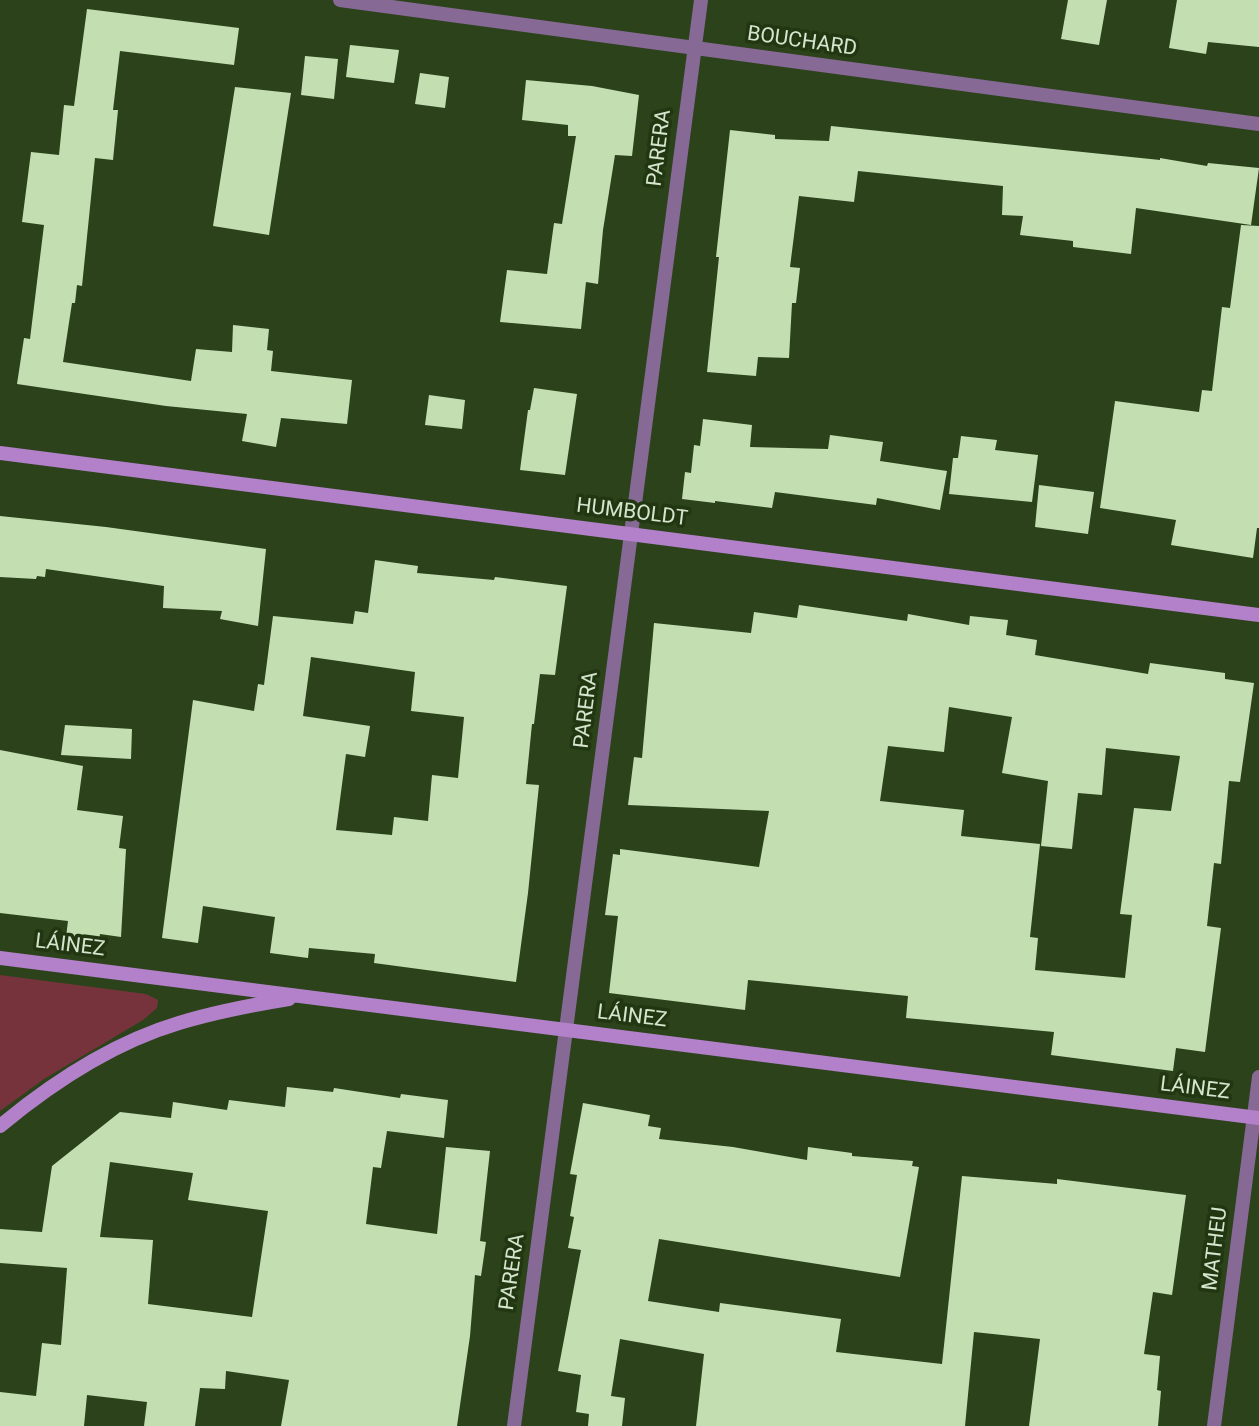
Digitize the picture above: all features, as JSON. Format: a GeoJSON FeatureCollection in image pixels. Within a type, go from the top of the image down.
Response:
{"type":"FeatureCollection","features":[{"type":"Feature","properties":{"kind":"main road","name":"HUMBOLDT"},"geometry":{"type":"LineString","coordinates":[[0,453],[1259,615]]}},
{"type":"Feature","properties":{"kind":"main road","name":"LÁINEZ"},"geometry":{"type":"LineString","coordinates":[[0,958],[1256,1118]]}},
{"type":"Feature","properties":{"kind":"main road"},"geometry":{"type":"LineString","coordinates":[[0,1126],[31,1100],[82,1066],[127,1042],[178,1023],[237,1008],[304,997]]}},
{"type":"Feature","properties":{"kind":"street","name":"BOUCHARD"},"geometry":{"type":"LineString","coordinates":[[340,0],[1259,124]]}},
{"type":"Feature","properties":{"kind":"street","name":"PARERA"},"geometry":{"type":"LineString","coordinates":[[514,1426],[701,0]]}},
{"type":"Feature","properties":{"kind":"street","name":"MATHEU"},"geometry":{"type":"LineString","coordinates":[[1214,1426],[1256,1118],[1259,1077]]}},
{"type":"Feature","properties":{"kind":"shaded area"},"geometry":{"type":"Polygon","coordinates":[[[0,975],[146,994],[158,1000],[157,1008],[143,1020],[44,1079],[0,1111],[0,975]]]}},
{"type":"Feature","properties":{"kind":"building"},"geometry":{"type":"Polygon","coordinates":[[[1068,0],[1107,0],[1099,45],[1061,39],[1068,0]]]}},
{"type":"Feature","properties":{"kind":"building"},"geometry":{"type":"Polygon","coordinates":[[[1177,0],[1259,0],[1259,47],[1208,42],[1206,54],[1169,48],[1177,0]]]}},
{"type":"Feature","properties":{"kind":"building"},"geometry":{"type":"Polygon","coordinates":[[[87,9],[239,28],[234,65],[120,51],[113,110],[118,110],[113,160],[95,158],[82,286],[77,285],[75,303],[72,303],[63,362],[191,381],[196,349],[232,352],[233,325],[269,329],[267,350],[273,351],[271,371],[352,380],[347,424],[281,418],[276,447],[242,441],[247,414],[166,406],[17,384],[24,338],[30,339],[44,225],[22,222],[31,152],[59,155],[64,105],[74,106],[87,9]]]}},
{"type":"Feature","properties":{"kind":"building"},"geometry":{"type":"Polygon","coordinates":[[[350,45],[399,50],[394,83],[346,77],[350,45]]]}},
{"type":"Feature","properties":{"kind":"building"},"geometry":{"type":"Polygon","coordinates":[[[305,56],[338,59],[334,99],[301,95],[305,56]]]}},
{"type":"Feature","properties":{"kind":"building"},"geometry":{"type":"Polygon","coordinates":[[[420,73],[449,77],[445,108],[415,104],[420,73]]]}},
{"type":"Feature","properties":{"kind":"building"},"geometry":{"type":"Polygon","coordinates":[[[526,80],[592,86],[639,95],[632,156],[615,155],[598,284],[586,282],[581,329],[500,322],[507,270],[547,274],[554,223],[562,224],[576,136],[568,136],[568,125],[522,120],[526,80]]]}},
{"type":"Feature","properties":{"kind":"building"},"geometry":{"type":"Polygon","coordinates":[[[235,87],[291,93],[269,235],[213,226],[235,87]]]}},
{"type":"Feature","properties":{"kind":"building"},"geometry":{"type":"Polygon","coordinates":[[[831,126],[1160,158],[1207,166],[1208,163],[1259,168],[1251,225],[1136,208],[1131,254],[1073,247],[1073,241],[1020,235],[1023,216],[1002,215],[1003,186],[858,171],[854,202],[799,196],[790,267],[800,268],[796,303],[792,303],[789,358],[758,357],[756,376],[707,372],[730,130],[775,135],[775,139],[829,141],[831,126]]]}},
{"type":"Feature","properties":{"kind":"building"},"geometry":{"type":"Polygon","coordinates":[[[1241,225],[1259,226],[1259,528],[1253,558],[1171,545],[1176,520],[1100,508],[1115,401],[1199,412],[1202,390],[1212,391],[1222,307],[1230,308],[1241,225]]]}},
{"type":"Feature","properties":{"kind":"building"},"geometry":{"type":"Polygon","coordinates":[[[534,388],[577,394],[565,475],[520,470],[528,410],[534,388]]]}},
{"type":"Feature","properties":{"kind":"building"},"geometry":{"type":"Polygon","coordinates":[[[429,395],[465,400],[462,429],[425,425],[429,395]]]}},
{"type":"Feature","properties":{"kind":"building"},"geometry":{"type":"Polygon","coordinates":[[[703,419],[752,425],[750,447],[828,449],[830,435],[883,442],[880,461],[947,471],[940,510],[877,498],[876,505],[775,492],[772,508],[682,499],[685,472],[691,473],[694,445],[700,446],[703,419]]]}},
{"type":"Feature","properties":{"kind":"building"},"geometry":{"type":"Polygon","coordinates":[[[961,436],[997,440],[995,450],[1038,455],[1032,502],[949,494],[953,458],[958,458],[961,436]]]}},
{"type":"Feature","properties":{"kind":"building"},"geometry":{"type":"Polygon","coordinates":[[[1039,485],[1094,492],[1088,534],[1035,527],[1039,485]]]}},
{"type":"Feature","properties":{"kind":"building"},"geometry":{"type":"Polygon","coordinates":[[[0,516],[106,527],[266,549],[258,626],[220,619],[222,611],[163,608],[164,586],[46,569],[45,577],[37,576],[36,579],[0,577],[0,516]]]}},
{"type":"Feature","properties":{"kind":"building"},"geometry":{"type":"Polygon","coordinates":[[[375,560],[418,566],[417,573],[494,580],[495,577],[567,586],[555,675],[540,674],[532,724],[526,784],[539,785],[516,982],[374,963],[375,954],[309,948],[308,958],[270,953],[275,917],[203,906],[198,943],[162,938],[193,700],[254,711],[258,684],[264,685],[273,616],[353,624],[355,611],[368,613],[375,560]],[[311,657],[303,716],[370,726],[365,757],[346,754],[336,830],[392,835],[394,817],[428,821],[432,775],[458,778],[464,717],[411,711],[415,672],[311,657]]]}},
{"type":"Feature","properties":{"kind":"building"},"geometry":{"type":"Polygon","coordinates":[[[799,605],[907,621],[908,614],[969,625],[970,616],[1008,620],[1006,635],[1037,640],[1035,655],[1148,674],[1150,663],[1225,673],[1225,679],[1254,683],[1240,782],[1229,781],[1221,864],[1214,863],[1207,926],[1221,928],[1205,1052],[1176,1048],[1173,1071],[1051,1055],[1054,1032],[906,1018],[908,996],[748,980],[745,1010],[609,993],[618,916],[605,915],[613,854],[620,855],[620,849],[759,867],[769,811],[628,805],[634,757],[642,758],[654,623],[751,633],[754,612],[797,618],[799,605]],[[949,707],[944,752],[888,746],[880,801],[964,810],[961,836],[1040,844],[1030,937],[1038,938],[1035,970],[1125,978],[1132,915],[1120,914],[1134,808],[1171,811],[1180,756],[1106,748],[1102,795],[1078,793],[1072,849],[1041,846],[1048,781],[1002,773],[1012,717],[949,707]]]}},
{"type":"Feature","properties":{"kind":"building"},"geometry":{"type":"Polygon","coordinates":[[[65,725],[132,729],[131,759],[61,755],[65,725]]]}},
{"type":"Feature","properties":{"kind":"building"},"geometry":{"type":"Polygon","coordinates":[[[0,750],[83,766],[77,810],[123,816],[119,848],[126,849],[121,937],[100,934],[99,942],[66,937],[68,921],[0,913],[0,750]]]}},
{"type":"Feature","properties":{"kind":"building"},"geometry":{"type":"Polygon","coordinates":[[[287,1087],[333,1092],[334,1088],[400,1098],[401,1094],[448,1100],[444,1138],[387,1131],[381,1168],[373,1167],[366,1224],[437,1234],[446,1147],[490,1151],[480,1241],[486,1242],[481,1276],[475,1275],[470,1336],[457,1426],[281,1426],[289,1380],[226,1371],[225,1389],[200,1388],[195,1426],[144,1426],[147,1402],[87,1395],[84,1426],[0,1426],[0,1392],[36,1396],[42,1343],[61,1345],[67,1268],[0,1263],[0,1229],[42,1232],[52,1166],[120,1112],[171,1118],[173,1102],[227,1110],[229,1100],[285,1107],[287,1087]],[[110,1162],[100,1237],[153,1240],[148,1304],[252,1317],[268,1211],[188,1200],[193,1173],[110,1162]]]}},
{"type":"Feature","properties":{"kind":"building"},"geometry":{"type":"Polygon","coordinates":[[[583,1103],[650,1115],[648,1126],[661,1128],[659,1139],[733,1147],[807,1160],[808,1147],[852,1153],[852,1156],[913,1161],[912,1166],[919,1167],[900,1277],[659,1239],[648,1301],[719,1312],[720,1303],[841,1319],[836,1352],[942,1364],[962,1176],[1057,1184],[1057,1179],[1186,1195],[1172,1295],[1153,1292],[1144,1354],[1160,1356],[1158,1426],[1029,1426],[1040,1339],[974,1332],[965,1426],[696,1426],[704,1354],[620,1339],[611,1396],[625,1398],[622,1426],[588,1426],[589,1414],[576,1412],[581,1375],[558,1371],[581,1250],[568,1248],[574,1217],[570,1216],[577,1175],[570,1174],[583,1103]]]}}]}
